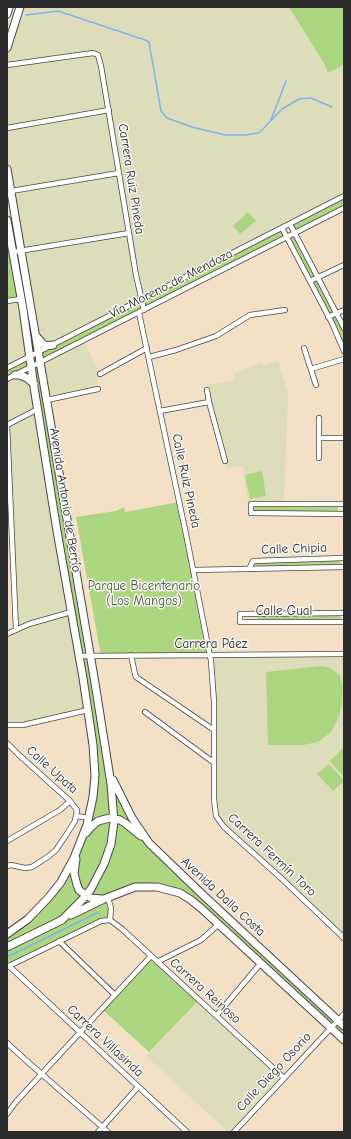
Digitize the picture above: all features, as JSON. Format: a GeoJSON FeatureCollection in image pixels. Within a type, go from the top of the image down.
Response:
{"type":"FeatureCollection","features":[{"type":"Feature","properties":{"kind":"street"},"geometry":{"type":"LineString","coordinates":[[7,14],[9,7]]}},
{"type":"Feature","properties":{"kind":"street"},"geometry":{"type":"LineString","coordinates":[[7,48],[20,7]]}},
{"type":"Feature","properties":{"kind":"street","name":"Carrera Ruiz Pineda"},"geometry":{"type":"LineString","coordinates":[[7,65],[96,53],[99,58],[142,311]]}},
{"type":"Feature","properties":{"kind":"street"},"geometry":{"type":"LineString","coordinates":[[7,128],[109,110]]}},
{"type":"Feature","properties":{"kind":"street","name":"Avenida Antonio de Berrío"},"geometry":{"type":"LineString","coordinates":[[7,169],[108,768]]}},
{"type":"Feature","properties":{"kind":"street"},"geometry":{"type":"LineString","coordinates":[[11,191],[119,173]]}},
{"type":"Feature","properties":{"kind":"street","name":"Vía Moreno de Mendoza"},"geometry":{"type":"LineString","coordinates":[[7,368],[344,196]]}},
{"type":"Feature","properties":{"kind":"street","name":"Vía Moreno de Mendoza"},"geometry":{"type":"LineString","coordinates":[[7,379],[344,208]]}},
{"type":"Feature","properties":{"kind":"street","name":"Avenida Antonio de Berrío"},"geometry":{"type":"LineString","coordinates":[[7,220],[88,710],[95,766],[89,818],[77,853]]}},
{"type":"Feature","properties":{"kind":"street"},"geometry":{"type":"LineString","coordinates":[[290,224],[344,328]]}},
{"type":"Feature","properties":{"kind":"street"},"geometry":{"type":"LineString","coordinates":[[282,228],[344,351]]}},
{"type":"Feature","properties":{"kind":"street"},"geometry":{"type":"LineString","coordinates":[[13,252],[129,233]]}},
{"type":"Feature","properties":{"kind":"street"},"geometry":{"type":"LineString","coordinates":[[310,281],[344,264]]}},
{"type":"Feature","properties":{"kind":"street"},"geometry":{"type":"LineString","coordinates":[[7,301],[21,299]]}},
{"type":"Feature","properties":{"kind":"street"},"geometry":{"type":"LineString","coordinates":[[149,357],[176,350],[216,336],[250,315],[285,310]]}},
{"type":"Feature","properties":{"kind":"street"},"geometry":{"type":"LineString","coordinates":[[328,317],[344,310]]}},
{"type":"Feature","properties":{"kind":"street","name":"Calle Ruiz Pineda"},"geometry":{"type":"LineString","coordinates":[[142,311],[149,357],[210,655]]}},
{"type":"Feature","properties":{"kind":"street"},"geometry":{"type":"LineString","coordinates":[[36,335],[46,346],[53,345]]}},
{"type":"Feature","properties":{"kind":"street"},"geometry":{"type":"LineString","coordinates":[[100,374],[148,348]]}},
{"type":"Feature","properties":{"kind":"street"},"geometry":{"type":"LineString","coordinates":[[304,348],[316,385]]}},
{"type":"Feature","properties":{"kind":"street"},"geometry":{"type":"LineString","coordinates":[[311,369],[344,359]]}},
{"type":"Feature","properties":{"kind":"street"},"geometry":{"type":"LineString","coordinates":[[15,375],[20,375],[27,378],[34,384]]}},
{"type":"Feature","properties":{"kind":"street"},"geometry":{"type":"LineString","coordinates":[[47,400],[98,389]]}},
{"type":"Feature","properties":{"kind":"street"},"geometry":{"type":"LineString","coordinates":[[207,390],[225,461]]}},
{"type":"Feature","properties":{"kind":"street"},"geometry":{"type":"LineString","coordinates":[[160,412],[209,402]]}},
{"type":"Feature","properties":{"kind":"street"},"geometry":{"type":"LineString","coordinates":[[16,630],[7,424],[38,408]]}},
{"type":"Feature","properties":{"kind":"street"},"geometry":{"type":"LineString","coordinates":[[319,418],[319,458]]}},
{"type":"Feature","properties":{"kind":"street"},"geometry":{"type":"LineString","coordinates":[[319,438],[344,438]]}},
{"type":"Feature","properties":{"kind":"street"},"geometry":{"type":"LineString","coordinates":[[344,504],[251,504],[251,513],[344,514]]}},
{"type":"Feature","properties":{"kind":"street","name":"Calle Chipia"},"geometry":{"type":"LineString","coordinates":[[250,569],[254,561],[344,558]]}},
{"type":"Feature","properties":{"kind":"street","name":"Calle Chipia"},"geometry":{"type":"LineString","coordinates":[[193,570],[344,567]]}},
{"type":"Feature","properties":{"kind":"street"},"geometry":{"type":"LineString","coordinates":[[7,634],[52,617],[71,612]]}},
{"type":"Feature","properties":{"kind":"street","name":"Calle Gual"},"geometry":{"type":"LineString","coordinates":[[344,613],[240,614],[240,622],[344,622]]}},
{"type":"Feature","properties":{"kind":"street","name":"Carrera Páez"},"geometry":{"type":"LineString","coordinates":[[79,656],[344,654]]}},
{"type":"Feature","properties":{"kind":"street","name":"Carrera Fermín Toro"},"geometry":{"type":"LineString","coordinates":[[210,655],[213,690],[213,762],[214,804],[216,816],[219,821],[344,938]]}},
{"type":"Feature","properties":{"kind":"street"},"geometry":{"type":"LineString","coordinates":[[131,656],[134,674],[136,677],[214,730]]}},
{"type":"Feature","properties":{"kind":"street"},"geometry":{"type":"LineString","coordinates":[[7,725],[23,725],[88,710]]}},
{"type":"Feature","properties":{"kind":"street"},"geometry":{"type":"LineString","coordinates":[[145,712],[213,762]]}},
{"type":"Feature","properties":{"kind":"street"},"geometry":{"type":"LineString","coordinates":[[7,720],[13,725]]}},
{"type":"Feature","properties":{"kind":"street","name":"Calle Upata"},"geometry":{"type":"LineString","coordinates":[[7,743],[70,801],[77,810],[76,816]]}},
{"type":"Feature","properties":{"kind":"street"},"geometry":{"type":"LineString","coordinates":[[62,920],[86,895],[98,877],[108,854],[114,818],[113,797],[108,768]]}},
{"type":"Feature","properties":{"kind":"street","name":"Avenida Dalla Costa"},"geometry":{"type":"LineString","coordinates":[[108,768],[126,807],[149,843],[344,1026]]}},
{"type":"Feature","properties":{"kind":"street"},"geometry":{"type":"LineString","coordinates":[[7,841],[60,810],[70,801]]}},
{"type":"Feature","properties":{"kind":"street"},"geometry":{"type":"LineString","coordinates":[[8,864],[24,868],[32,867],[50,856],[61,843],[76,816],[89,818]]}},
{"type":"Feature","properties":{"kind":"street"},"geometry":{"type":"LineString","coordinates":[[83,838],[91,827],[98,821],[106,818],[114,818],[125,823],[149,843]]}},
{"type":"Feature","properties":{"kind":"street"},"geometry":{"type":"LineString","coordinates":[[8,966],[101,921],[110,920],[111,908],[106,898],[96,899],[79,890],[74,873],[77,853]]}},
{"type":"Feature","properties":{"kind":"street"},"geometry":{"type":"LineString","coordinates":[[7,934],[28,919],[49,897],[60,882],[77,853]]}},
{"type":"Feature","properties":{"kind":"street","name":"Avenida Dalla Costa"},"geometry":{"type":"LineString","coordinates":[[7,947],[106,898],[135,888],[149,886],[165,888],[186,896],[219,924],[344,1040]]}},
{"type":"Feature","properties":{"kind":"street","name":"Carrera Reinoso"},"geometry":{"type":"LineString","coordinates":[[110,920],[122,929],[284,1078]]}},
{"type":"Feature","properties":{"kind":"street"},"geometry":{"type":"LineString","coordinates":[[157,962],[201,940],[219,924]]}},
{"type":"Feature","properties":{"kind":"street"},"geometry":{"type":"LineString","coordinates":[[59,942],[115,995]]}},
{"type":"Feature","properties":{"kind":"street"},"geometry":{"type":"LineString","coordinates":[[7,1114],[41,1074],[151,956]]}},
{"type":"Feature","properties":{"kind":"street"},"geometry":{"type":"LineString","coordinates":[[216,1016],[260,963]]}},
{"type":"Feature","properties":{"kind":"street","name":"Carrera Villasinda"},"geometry":{"type":"LineString","coordinates":[[8,966],[187,1132]]}},
{"type":"Feature","properties":{"kind":"street","name":"Calle Diego Osorio"},"geometry":{"type":"LineString","coordinates":[[236,1132],[344,1014]]}},
{"type":"Feature","properties":{"kind":"street"},"geometry":{"type":"LineString","coordinates":[[7,1043],[108,1132]]}},
{"type":"Feature","properties":{"kind":"street"},"geometry":{"type":"LineString","coordinates":[[98,1132],[138,1087]]}},
{"type":"Feature","properties":{"kind":"shaded area"},"geometry":{"type":"Polygon","coordinates":[[[21,7],[289,7],[328,72],[344,65],[344,196],[53,345],[40,341],[7,169],[7,48],[21,7]]]}},
{"type":"Feature","properties":{"kind":"shaded area"},"geometry":{"type":"Polygon","coordinates":[[[21,299],[30,357],[7,368],[7,301],[21,299]]]}},
{"type":"Feature","properties":{"kind":"shaded area"},"geometry":{"type":"Polygon","coordinates":[[[84,342],[98,369],[97,388],[47,399],[41,363],[84,342]]]}},
{"type":"Feature","properties":{"kind":"shaded area"},"geometry":{"type":"Polygon","coordinates":[[[278,361],[288,394],[284,504],[251,504],[248,502],[243,466],[227,469],[207,385],[235,380],[234,373],[261,363],[263,366],[278,361]]]}},
{"type":"Feature","properties":{"kind":"shaded area"},"geometry":{"type":"Polygon","coordinates":[[[15,375],[30,380],[88,710],[13,725],[7,720],[7,634],[16,630],[7,425],[7,379],[15,375]]]}},
{"type":"Feature","properties":{"kind":"shaded area"},"geometry":{"type":"Polygon","coordinates":[[[344,654],[344,938],[224,827],[216,816],[210,655],[344,654]]]}},
{"type":"Feature","properties":{"kind":"shaded area"},"geometry":{"type":"Polygon","coordinates":[[[199,1000],[284,1078],[234,1132],[228,1132],[146,1056],[199,1000]]]}},
{"type":"Feature","properties":{"kind":"green space"},"geometry":{"type":"Polygon","coordinates":[[[289,7],[344,7],[344,65],[328,73],[325,65],[289,7]]]}},
{"type":"Feature","properties":{"kind":"green space"},"geometry":{"type":"Polygon","coordinates":[[[344,196],[344,208],[294,233],[290,224],[344,196]]]}},
{"type":"Feature","properties":{"kind":"green space"},"geometry":{"type":"Polygon","coordinates":[[[248,212],[256,221],[240,234],[233,226],[248,212]]]}},
{"type":"Feature","properties":{"kind":"green space"},"geometry":{"type":"Polygon","coordinates":[[[7,220],[21,299],[7,301],[7,220]]]}},
{"type":"Feature","properties":{"kind":"green space"},"geometry":{"type":"Polygon","coordinates":[[[282,228],[287,237],[41,361],[39,353],[282,228]]]}},
{"type":"Feature","properties":{"kind":"green space"},"geometry":{"type":"Polygon","coordinates":[[[294,233],[344,328],[344,351],[287,237],[294,233]]]}},
{"type":"Feature","properties":{"kind":"green space"},"geometry":{"type":"Polygon","coordinates":[[[30,357],[31,367],[7,379],[7,368],[30,357]]]}},
{"type":"Feature","properties":{"kind":"green space"},"geometry":{"type":"Polygon","coordinates":[[[40,362],[108,768],[142,833],[344,1026],[344,1040],[191,900],[149,887],[108,898],[111,904],[108,920],[7,967],[7,934],[55,890],[87,825],[94,757],[31,367],[40,362]]]}},
{"type":"Feature","properties":{"kind":"green space"},"geometry":{"type":"Polygon","coordinates":[[[262,471],[266,496],[250,499],[245,475],[262,471]]]}},
{"type":"Feature","properties":{"kind":"green space","name":"Parque Bicentenario (Los Mangos)"},"geometry":{"type":"Polygon","coordinates":[[[179,502],[210,655],[101,656],[76,517],[116,511],[124,507],[125,512],[179,502]]]}},
{"type":"Feature","properties":{"kind":"green space"},"geometry":{"type":"Polygon","coordinates":[[[251,504],[338,504],[338,514],[251,513],[251,504]]]}},
{"type":"Feature","properties":{"kind":"green space"},"geometry":{"type":"Polygon","coordinates":[[[340,558],[341,567],[250,569],[254,561],[340,558]]]}},
{"type":"Feature","properties":{"kind":"green space"},"geometry":{"type":"Polygon","coordinates":[[[258,613],[340,613],[341,622],[258,622],[258,613]]]}},
{"type":"Feature","properties":{"kind":"green space"},"geometry":{"type":"Polygon","coordinates":[[[321,666],[328,667],[340,676],[343,689],[342,704],[338,719],[331,732],[318,742],[303,745],[268,745],[266,672],[321,666]]]}},
{"type":"Feature","properties":{"kind":"green space"},"geometry":{"type":"Polygon","coordinates":[[[343,748],[344,749],[344,777],[330,761],[343,748]]]}},
{"type":"Feature","properties":{"kind":"green space"},"geometry":{"type":"Polygon","coordinates":[[[329,764],[344,781],[333,791],[317,774],[329,764]]]}},
{"type":"Feature","properties":{"kind":"green space"},"geometry":{"type":"Polygon","coordinates":[[[151,956],[199,1000],[149,1052],[102,1009],[151,956]]]}},
{"type":"Feature","properties":{"kind":"waterway"},"geometry":{"type":"LineString","coordinates":[[26,15],[58,11],[149,42],[161,111],[167,118],[192,127],[225,135],[246,135],[261,131],[282,109],[299,99],[311,98],[332,107]]}},
{"type":"Feature","properties":{"kind":"waterway"},"geometry":{"type":"LineString","coordinates":[[271,120],[286,81]]}},
{"type":"Feature","properties":{"kind":"waterway"},"geometry":{"type":"LineString","coordinates":[[7,957],[99,912]]}}]}
